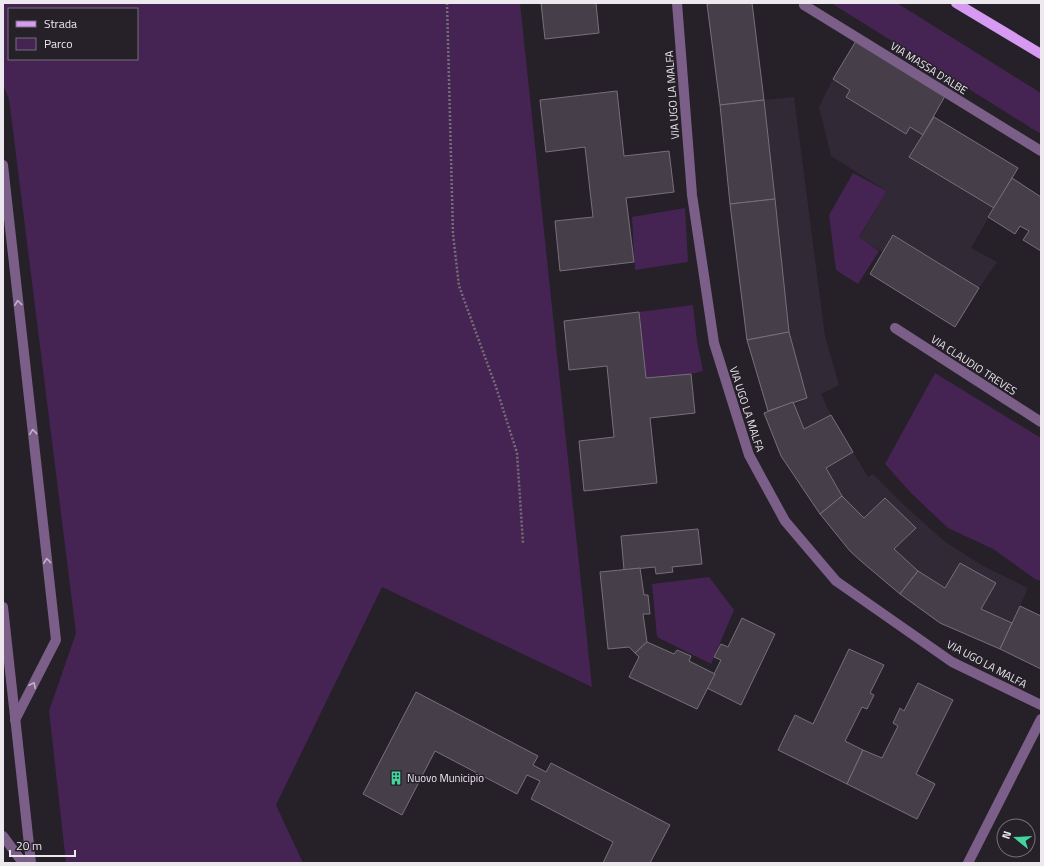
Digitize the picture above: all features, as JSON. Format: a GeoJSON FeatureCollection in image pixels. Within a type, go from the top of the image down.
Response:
{"type":"FeatureCollection","features":[{"type":"Feature","properties":{"kind":"main road"},"geometry":{"type":"LineString","coordinates":[[956,3],[1041,54]]}},
{"type":"Feature","properties":{"kind":"street","name":"VIA UGO LA MALFA"},"geometry":{"type":"LineString","coordinates":[[677,3],[692,195],[714,343],[749,455],[785,521],[836,581],[952,662],[1041,705]]}},
{"type":"Feature","properties":{"kind":"street","name":"VIA MASSA D'ALBE"},"geometry":{"type":"LineString","coordinates":[[804,5],[1041,151]]}},
{"type":"Feature","properties":{"kind":"street"},"geometry":{"type":"LineString","coordinates":[[3,165],[56,640],[15,720]]}},
{"type":"Feature","properties":{"kind":"street","name":"VIA CLAUDIO TREVES"},"geometry":{"type":"LineString","coordinates":[[895,328],[1041,422]]}},
{"type":"Feature","properties":{"kind":"street"},"geometry":{"type":"LineString","coordinates":[[3,607],[31,863]]}},
{"type":"Feature","properties":{"kind":"street"},"geometry":{"type":"LineString","coordinates":[[968,863],[1041,720]]}},
{"type":"Feature","properties":{"kind":"street"},"geometry":{"type":"LineString","coordinates":[[3,836],[23,863]]}},
{"type":"Feature","properties":{"kind":"path"},"geometry":{"type":"LineString","coordinates":[[447,3],[453,234],[459,286],[496,387],[517,452],[522,543]]}},
{"type":"Feature","properties":{"kind":"shaded area"},"geometry":{"type":"Polygon","coordinates":[[[833,79],[850,90],[846,97],[906,134],[910,127],[923,135],[910,157],[994,208],[971,248],[997,262],[979,288],[894,235],[883,252],[859,238],[887,191],[831,156],[819,107],[833,79]]]}},
{"type":"Feature","properties":{"kind":"shaded area"},"geometry":{"type":"Polygon","coordinates":[[[794,97],[825,336],[839,385],[821,394],[831,415],[804,429],[793,402],[807,398],[789,332],[764,100],[794,97]]]}},
{"type":"Feature","properties":{"kind":"shaded area"},"geometry":{"type":"Polygon","coordinates":[[[853,452],[868,477],[873,474],[906,507],[944,541],[983,566],[1028,588],[1012,623],[981,609],[996,583],[960,563],[945,588],[918,571],[894,549],[916,528],[864,518],[842,496],[826,468],[853,452]]]}},
{"type":"Feature","properties":{"kind":"green space"},"geometry":{"type":"Polygon","coordinates":[[[3,3],[520,3],[592,687],[382,587],[276,805],[303,863],[66,863],[49,711],[76,633],[9,99],[3,85],[3,3]]]}},
{"type":"Feature","properties":{"kind":"green space"},"geometry":{"type":"Polygon","coordinates":[[[831,3],[897,3],[1041,93],[1041,134],[831,3]]]}},
{"type":"Feature","properties":{"kind":"green space"},"geometry":{"type":"Polygon","coordinates":[[[853,173],[887,191],[859,237],[879,251],[858,284],[836,270],[829,215],[853,173]]]}},
{"type":"Feature","properties":{"kind":"green space"},"geometry":{"type":"Polygon","coordinates":[[[685,208],[688,262],[635,270],[632,217],[685,208]]]}},
{"type":"Feature","properties":{"kind":"green space"},"geometry":{"type":"Polygon","coordinates":[[[693,305],[697,341],[703,371],[691,374],[646,378],[639,312],[693,305]]]}},
{"type":"Feature","properties":{"kind":"green space"},"geometry":{"type":"Polygon","coordinates":[[[935,373],[1041,438],[1041,581],[1035,579],[993,549],[948,528],[911,493],[885,464],[935,373]]]}},
{"type":"Feature","properties":{"kind":"green space"},"geometry":{"type":"Polygon","coordinates":[[[709,577],[734,610],[711,664],[657,637],[652,584],[709,577]]]}},
{"type":"Feature","properties":{"kind":"building"},"geometry":{"type":"Polygon","coordinates":[[[541,3],[596,3],[599,33],[545,39],[541,3]]]}},
{"type":"Feature","properties":{"kind":"building"},"geometry":{"type":"Polygon","coordinates":[[[752,3],[764,100],[720,105],[707,4],[752,3]]]}},
{"type":"Feature","properties":{"kind":"building"},"geometry":{"type":"Polygon","coordinates":[[[856,41],[945,96],[923,135],[910,127],[906,134],[846,97],[850,90],[833,79],[856,41]]]}},
{"type":"Feature","properties":{"kind":"building"},"geometry":{"type":"Polygon","coordinates":[[[617,91],[624,156],[669,151],[674,192],[626,198],[634,262],[560,271],[555,221],[593,217],[585,147],[546,152],[540,100],[617,91]]]}},
{"type":"Feature","properties":{"kind":"building"},"geometry":{"type":"Polygon","coordinates":[[[764,100],[775,199],[730,204],[720,105],[764,100]]]}},
{"type":"Feature","properties":{"kind":"building"},"geometry":{"type":"Polygon","coordinates":[[[934,117],[1018,168],[994,208],[909,157],[934,117]]]}},
{"type":"Feature","properties":{"kind":"building"},"geometry":{"type":"Polygon","coordinates":[[[1012,178],[1041,197],[1041,251],[1023,240],[1029,231],[1020,226],[1015,234],[988,217],[1012,178]]]}},
{"type":"Feature","properties":{"kind":"building"},"geometry":{"type":"Polygon","coordinates":[[[775,199],[789,332],[747,340],[730,204],[775,199]]]}},
{"type":"Feature","properties":{"kind":"building"},"geometry":{"type":"Polygon","coordinates":[[[893,235],[979,288],[955,327],[870,274],[893,235]]]}},
{"type":"Feature","properties":{"kind":"building"},"geometry":{"type":"Polygon","coordinates":[[[639,312],[646,378],[691,374],[695,413],[650,418],[657,483],[584,491],[579,441],[614,437],[607,366],[569,370],[564,321],[639,312]]]}},
{"type":"Feature","properties":{"kind":"building"},"geometry":{"type":"Polygon","coordinates":[[[789,332],[807,398],[768,411],[747,340],[789,332]]]}},
{"type":"Feature","properties":{"kind":"building"},"geometry":{"type":"Polygon","coordinates":[[[793,402],[804,429],[831,415],[853,452],[826,468],[842,496],[820,514],[781,456],[764,413],[793,402]]]}},
{"type":"Feature","properties":{"kind":"building"},"geometry":{"type":"Polygon","coordinates":[[[842,496],[864,518],[885,498],[916,528],[894,549],[918,571],[900,594],[850,551],[820,514],[842,496]]]}},
{"type":"Feature","properties":{"kind":"building"},"geometry":{"type":"Polygon","coordinates":[[[698,529],[702,564],[672,567],[673,572],[656,574],[655,567],[624,570],[621,536],[698,529]]]}},
{"type":"Feature","properties":{"kind":"building"},"geometry":{"type":"Polygon","coordinates":[[[960,563],[996,583],[981,609],[1012,623],[1000,649],[940,623],[900,594],[918,571],[945,588],[960,563]]]}},
{"type":"Feature","properties":{"kind":"building"},"geometry":{"type":"Polygon","coordinates":[[[640,568],[644,595],[648,595],[650,614],[643,614],[647,642],[635,653],[629,647],[608,649],[600,572],[640,568]]]}},
{"type":"Feature","properties":{"kind":"building"},"geometry":{"type":"Polygon","coordinates":[[[1020,606],[1041,616],[1041,669],[1000,649],[1020,606]]]}},
{"type":"Feature","properties":{"kind":"building"},"geometry":{"type":"Polygon","coordinates":[[[742,618],[775,634],[741,705],[707,688],[721,660],[714,657],[721,644],[728,647],[742,618]]]}},
{"type":"Feature","properties":{"kind":"building"},"geometry":{"type":"Polygon","coordinates":[[[647,642],[674,654],[677,650],[691,656],[689,661],[715,674],[697,709],[629,677],[639,657],[635,653],[647,642]]]}},
{"type":"Feature","properties":{"kind":"building"},"geometry":{"type":"Polygon","coordinates":[[[849,649],[884,665],[870,693],[874,695],[867,709],[862,707],[845,741],[863,750],[847,784],[778,750],[795,715],[813,724],[849,649]]]}},
{"type":"Feature","properties":{"kind":"building"},"geometry":{"type":"Polygon","coordinates":[[[918,683],[953,700],[916,774],[935,784],[917,819],[847,784],[863,750],[882,758],[898,726],[893,723],[900,708],[904,711],[918,683]]]}},
{"type":"Feature","properties":{"kind":"building","name":"Nuovo Municipio"},"geometry":{"type":"Polygon","coordinates":[[[416,692],[538,756],[533,765],[546,772],[551,763],[670,825],[650,863],[603,863],[613,842],[531,799],[540,781],[527,775],[517,794],[435,751],[402,815],[363,794],[416,692]]]}},
{"type":"Feature","properties":{"kind":"place","name":"Nuovo Municipio"},"geometry":{"type":"Point","coordinates":[396,778]}}]}
